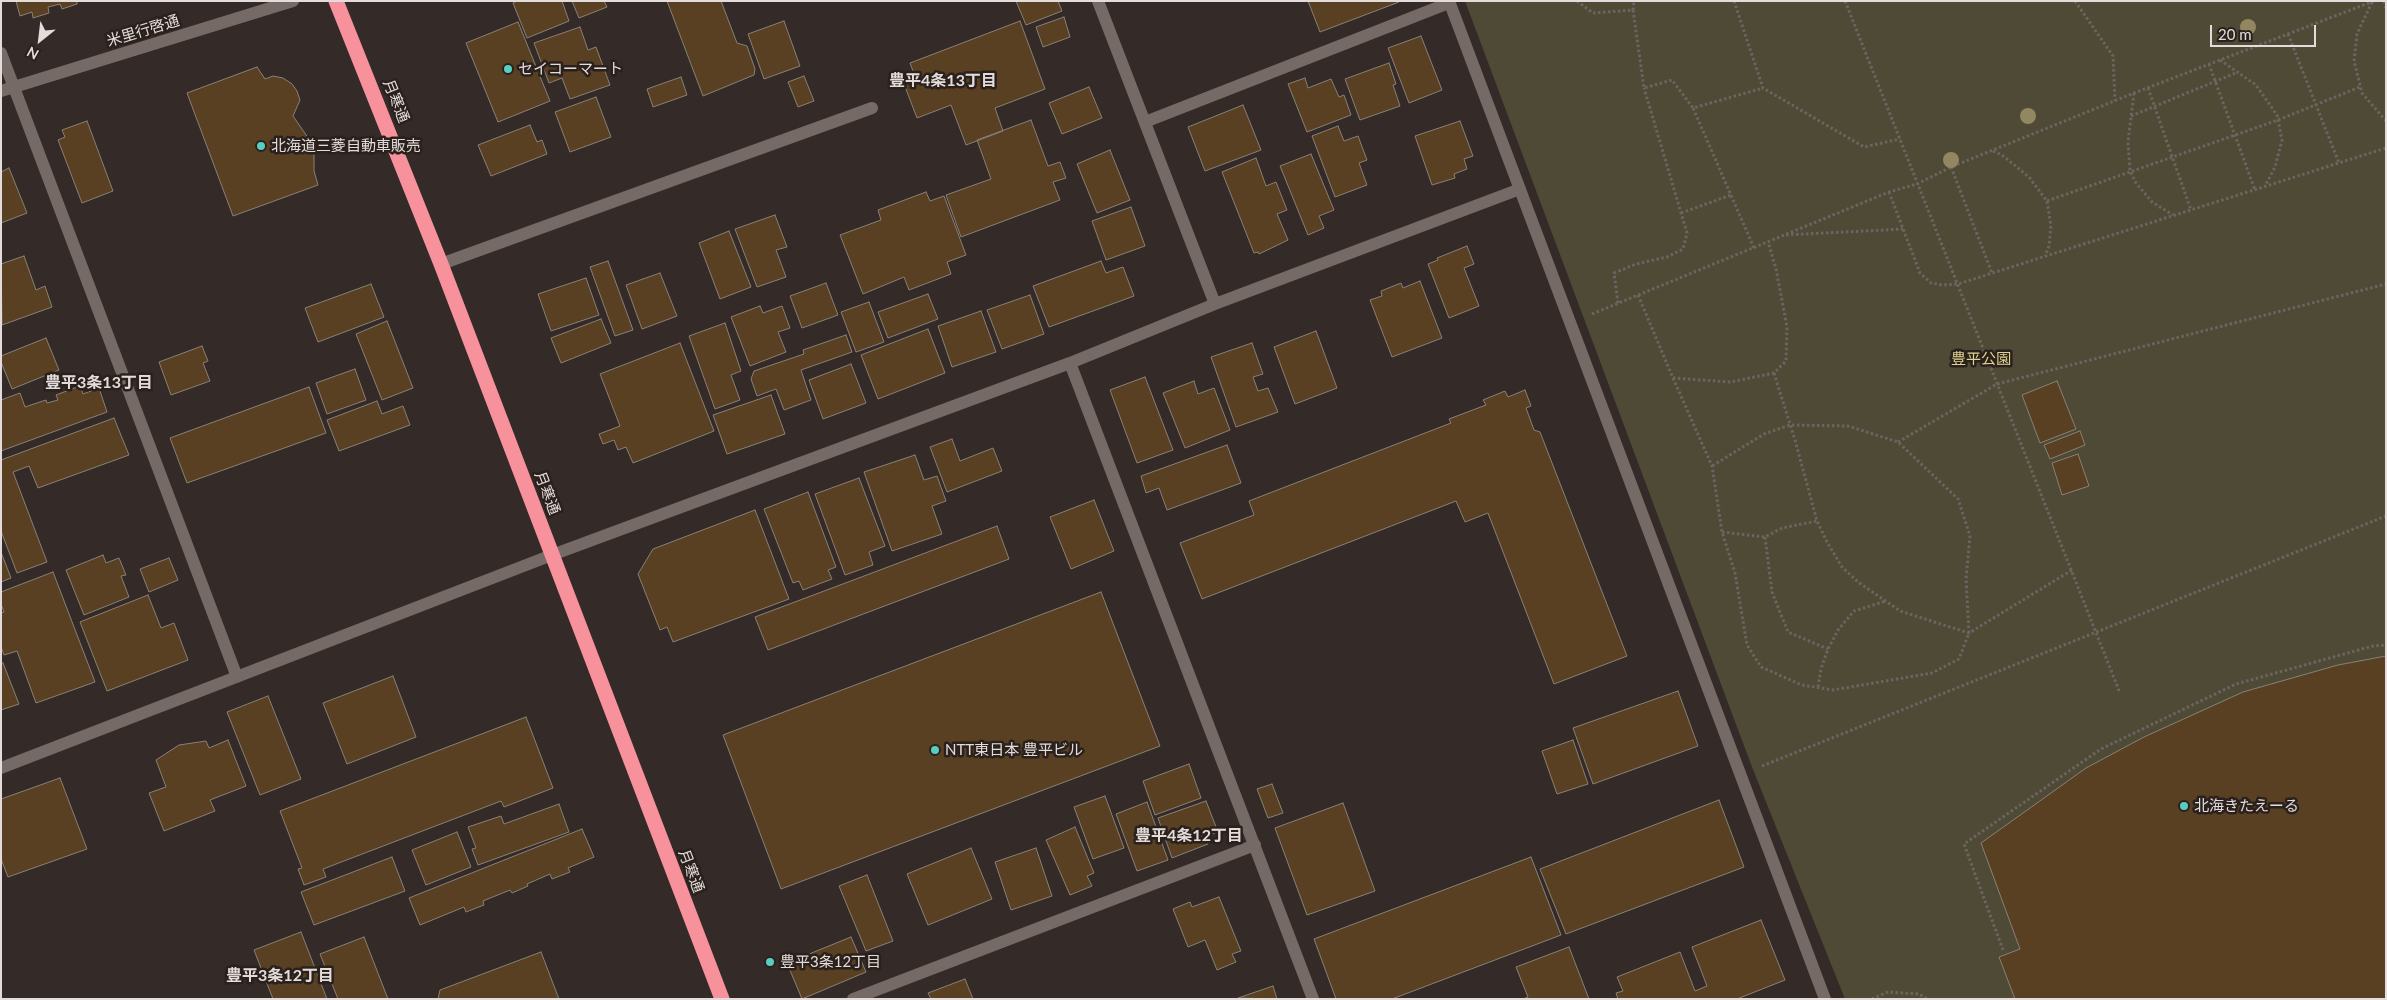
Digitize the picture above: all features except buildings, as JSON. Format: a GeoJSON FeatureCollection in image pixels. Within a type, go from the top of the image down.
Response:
{"type":"FeatureCollection","features":[{"type":"Feature","properties":{"kind":"highway","name":"月寒通"},"geometry":{"type":"LineString","coordinates":[[336,1],[442,264],[722,999]]}},
{"type":"Feature","properties":{"kind":"street","name":"米里行啓通"},"geometry":{"type":"LineString","coordinates":[[1,91],[293,1]]}},
{"type":"Feature","properties":{"kind":"street"},"geometry":{"type":"LineString","coordinates":[[1098,1],[1215,304]]}},
{"type":"Feature","properties":{"kind":"street"},"geometry":{"type":"LineString","coordinates":[[1145,122],[1449,2],[1825,999]]}},
{"type":"Feature","properties":{"kind":"street"},"geometry":{"type":"LineString","coordinates":[[1,53],[237,676]]}},
{"type":"Feature","properties":{"kind":"street"},"geometry":{"type":"LineString","coordinates":[[442,264],[872,108]]}},
{"type":"Feature","properties":{"kind":"street"},"geometry":{"type":"LineString","coordinates":[[1,768],[552,555],[1070,363],[1215,304],[1520,189]]}},
{"type":"Feature","properties":{"kind":"street"},"geometry":{"type":"LineString","coordinates":[[1070,363],[1313,999]]}},
{"type":"Feature","properties":{"kind":"street"},"geometry":{"type":"LineString","coordinates":[[853,999],[1255,845]]}},
{"type":"Feature","properties":{"kind":"path"},"geometry":{"type":"LineString","coordinates":[[1577,1],[1593,13],[1633,10]]}},
{"type":"Feature","properties":{"kind":"path"},"geometry":{"type":"LineString","coordinates":[[1618,303],[1614,273],[1636,264],[1667,257],[1683,249],[1687,234],[1644,88],[1633,10],[1634,1]]}},
{"type":"Feature","properties":{"kind":"path"},"geometry":{"type":"LineString","coordinates":[[1734,1],[1763,88],[1864,147],[1900,139]]}},
{"type":"Feature","properties":{"kind":"path"},"geometry":{"type":"LineString","coordinates":[[1845,1],[2120,693]]}},
{"type":"Feature","properties":{"kind":"path"},"geometry":{"type":"LineString","coordinates":[[2075,1],[2113,56],[2115,101]]}},
{"type":"Feature","properties":{"kind":"path"},"geometry":{"type":"LineString","coordinates":[[2384,1],[2386,8]]}},
{"type":"Feature","properties":{"kind":"path"},"geometry":{"type":"LineString","coordinates":[[1570,323],[1889,192],[1917,184],[1952,167],[2134,93],[2373,2]]}},
{"type":"Feature","properties":{"kind":"path"},"geometry":{"type":"LineString","coordinates":[[2373,2],[2364,18],[2354,46],[2354,61],[2360,87],[2371,106],[2386,121]]}},
{"type":"Feature","properties":{"kind":"path"},"geometry":{"type":"LineString","coordinates":[[2288,34],[2339,163]]}},
{"type":"Feature","properties":{"kind":"path"},"geometry":{"type":"LineString","coordinates":[[2220,60],[2256,85],[2278,115],[2282,140],[2275,167],[2265,186]]}},
{"type":"Feature","properties":{"kind":"path"},"geometry":{"type":"LineString","coordinates":[[2209,64],[2255,190]]}},
{"type":"Feature","properties":{"kind":"path"},"geometry":{"type":"LineString","coordinates":[[2130,116],[2238,72]]}},
{"type":"Feature","properties":{"kind":"path"},"geometry":{"type":"LineString","coordinates":[[1644,88],[1672,80],[1693,108],[1754,248]]}},
{"type":"Feature","properties":{"kind":"path"},"geometry":{"type":"LineString","coordinates":[[2047,201],[2278,120],[2360,87]]}},
{"type":"Feature","properties":{"kind":"path"},"geometry":{"type":"LineString","coordinates":[[1693,108],[1763,88]]}},
{"type":"Feature","properties":{"kind":"path"},"geometry":{"type":"LineString","coordinates":[[2148,88],[2191,210]]}},
{"type":"Feature","properties":{"kind":"path"},"geometry":{"type":"LineString","coordinates":[[2134,93],[2130,116],[2128,159],[2130,172],[2136,183],[2152,202],[2174,215]]}},
{"type":"Feature","properties":{"kind":"path"},"geometry":{"type":"LineString","coordinates":[[1889,192],[1920,273],[1931,282],[1942,285],[1958,284],[2386,148]]}},
{"type":"Feature","properties":{"kind":"path"},"geometry":{"type":"LineString","coordinates":[[1993,151],[2002,155],[2029,177],[2047,201],[2051,226],[2049,246],[2044,256]]}},
{"type":"Feature","properties":{"kind":"path"},"geometry":{"type":"LineString","coordinates":[[1952,167],[1992,273]]}},
{"type":"Feature","properties":{"kind":"path"},"geometry":{"type":"LineString","coordinates":[[1681,213],[1731,195]]}},
{"type":"Feature","properties":{"kind":"path"},"geometry":{"type":"LineString","coordinates":[[1784,235],[1903,229]]}},
{"type":"Feature","properties":{"kind":"path"},"geometry":{"type":"LineString","coordinates":[[1673,378],[1730,382],[1774,373],[1786,361],[1787,327],[1776,268],[1768,242]]}},
{"type":"Feature","properties":{"kind":"path"},"geometry":{"type":"LineString","coordinates":[[1898,442],[1997,384],[2386,284]]}},
{"type":"Feature","properties":{"kind":"path"},"geometry":{"type":"LineString","coordinates":[[1638,295],[1712,466],[1722,532],[1735,573],[1746,645],[1761,667],[1802,685],[1833,690],[1932,674],[1959,659],[1969,633],[1966,579],[1970,536],[1958,499],[1898,442],[1848,426],[1790,425],[1764,434],[1712,466]]}},
{"type":"Feature","properties":{"kind":"path"},"geometry":{"type":"LineString","coordinates":[[1774,373],[1816,521],[1842,567],[1858,582],[1900,611],[1969,633],[2072,570]]}},
{"type":"Feature","properties":{"kind":"path"},"geometry":{"type":"LineString","coordinates":[[1741,775],[2386,516]]}},
{"type":"Feature","properties":{"kind":"path"},"geometry":{"type":"LineString","coordinates":[[1722,532],[1765,537],[1782,528],[1816,521]]}},
{"type":"Feature","properties":{"kind":"path"},"geometry":{"type":"LineString","coordinates":[[1765,537],[1772,592],[1788,632],[1828,649]]}},
{"type":"Feature","properties":{"kind":"path"},"geometry":{"type":"LineString","coordinates":[[1818,687],[1821,669],[1828,649],[1838,630],[1854,611],[1886,601]]}},
{"type":"Feature","properties":{"kind":"path"},"geometry":{"type":"LineString","coordinates":[[2003,950],[1964,844],[2101,749],[2236,684],[2373,646],[2386,645]]}},
{"type":"Feature","properties":{"kind":"path"},"geometry":{"type":"LineString","coordinates":[[1872,999],[1888,992],[1919,994],[1927,999]]}},
{"type":"Feature","properties":{"kind":"green space","name":"豊平公園"},"geometry":{"type":"Polygon","coordinates":[[[1465,1],[2386,1],[2386,999],[1845,999],[1752,767],[1465,1]]]}},
{"type":"Feature","properties":{"kind":"place","name":"セイコーマート"},"geometry":{"type":"Point","coordinates":[508,69]}},
{"type":"Feature","properties":{"kind":"place","name":"北海道三菱自動車販売"},"geometry":{"type":"Point","coordinates":[261,146]}},
{"type":"Feature","properties":{"kind":"place","name":"NTT東日本 豊平ビル"},"geometry":{"type":"Point","coordinates":[935,750]}},
{"type":"Feature","properties":{"kind":"place","name":"北海きたえーる"},"geometry":{"type":"Point","coordinates":[2184,806]}},
{"type":"Feature","properties":{"kind":"place","name":"豊平3条12丁目"},"geometry":{"type":"Point","coordinates":[770,962]}},
{"type":"Feature","properties":{"kind":"district","name":"豊平4条13丁目"},"geometry":{"type":"Point","coordinates":[943,81]}},
{"type":"Feature","properties":{"kind":"district","name":"豊平3条13丁目"},"geometry":{"type":"Point","coordinates":[99,383]}},
{"type":"Feature","properties":{"kind":"district","name":"豊平4条12丁目"},"geometry":{"type":"Point","coordinates":[1189,836]}},
{"type":"Feature","properties":{"kind":"district","name":"豊平3条12丁目"},"geometry":{"type":"Point","coordinates":[280,976]}}]}
